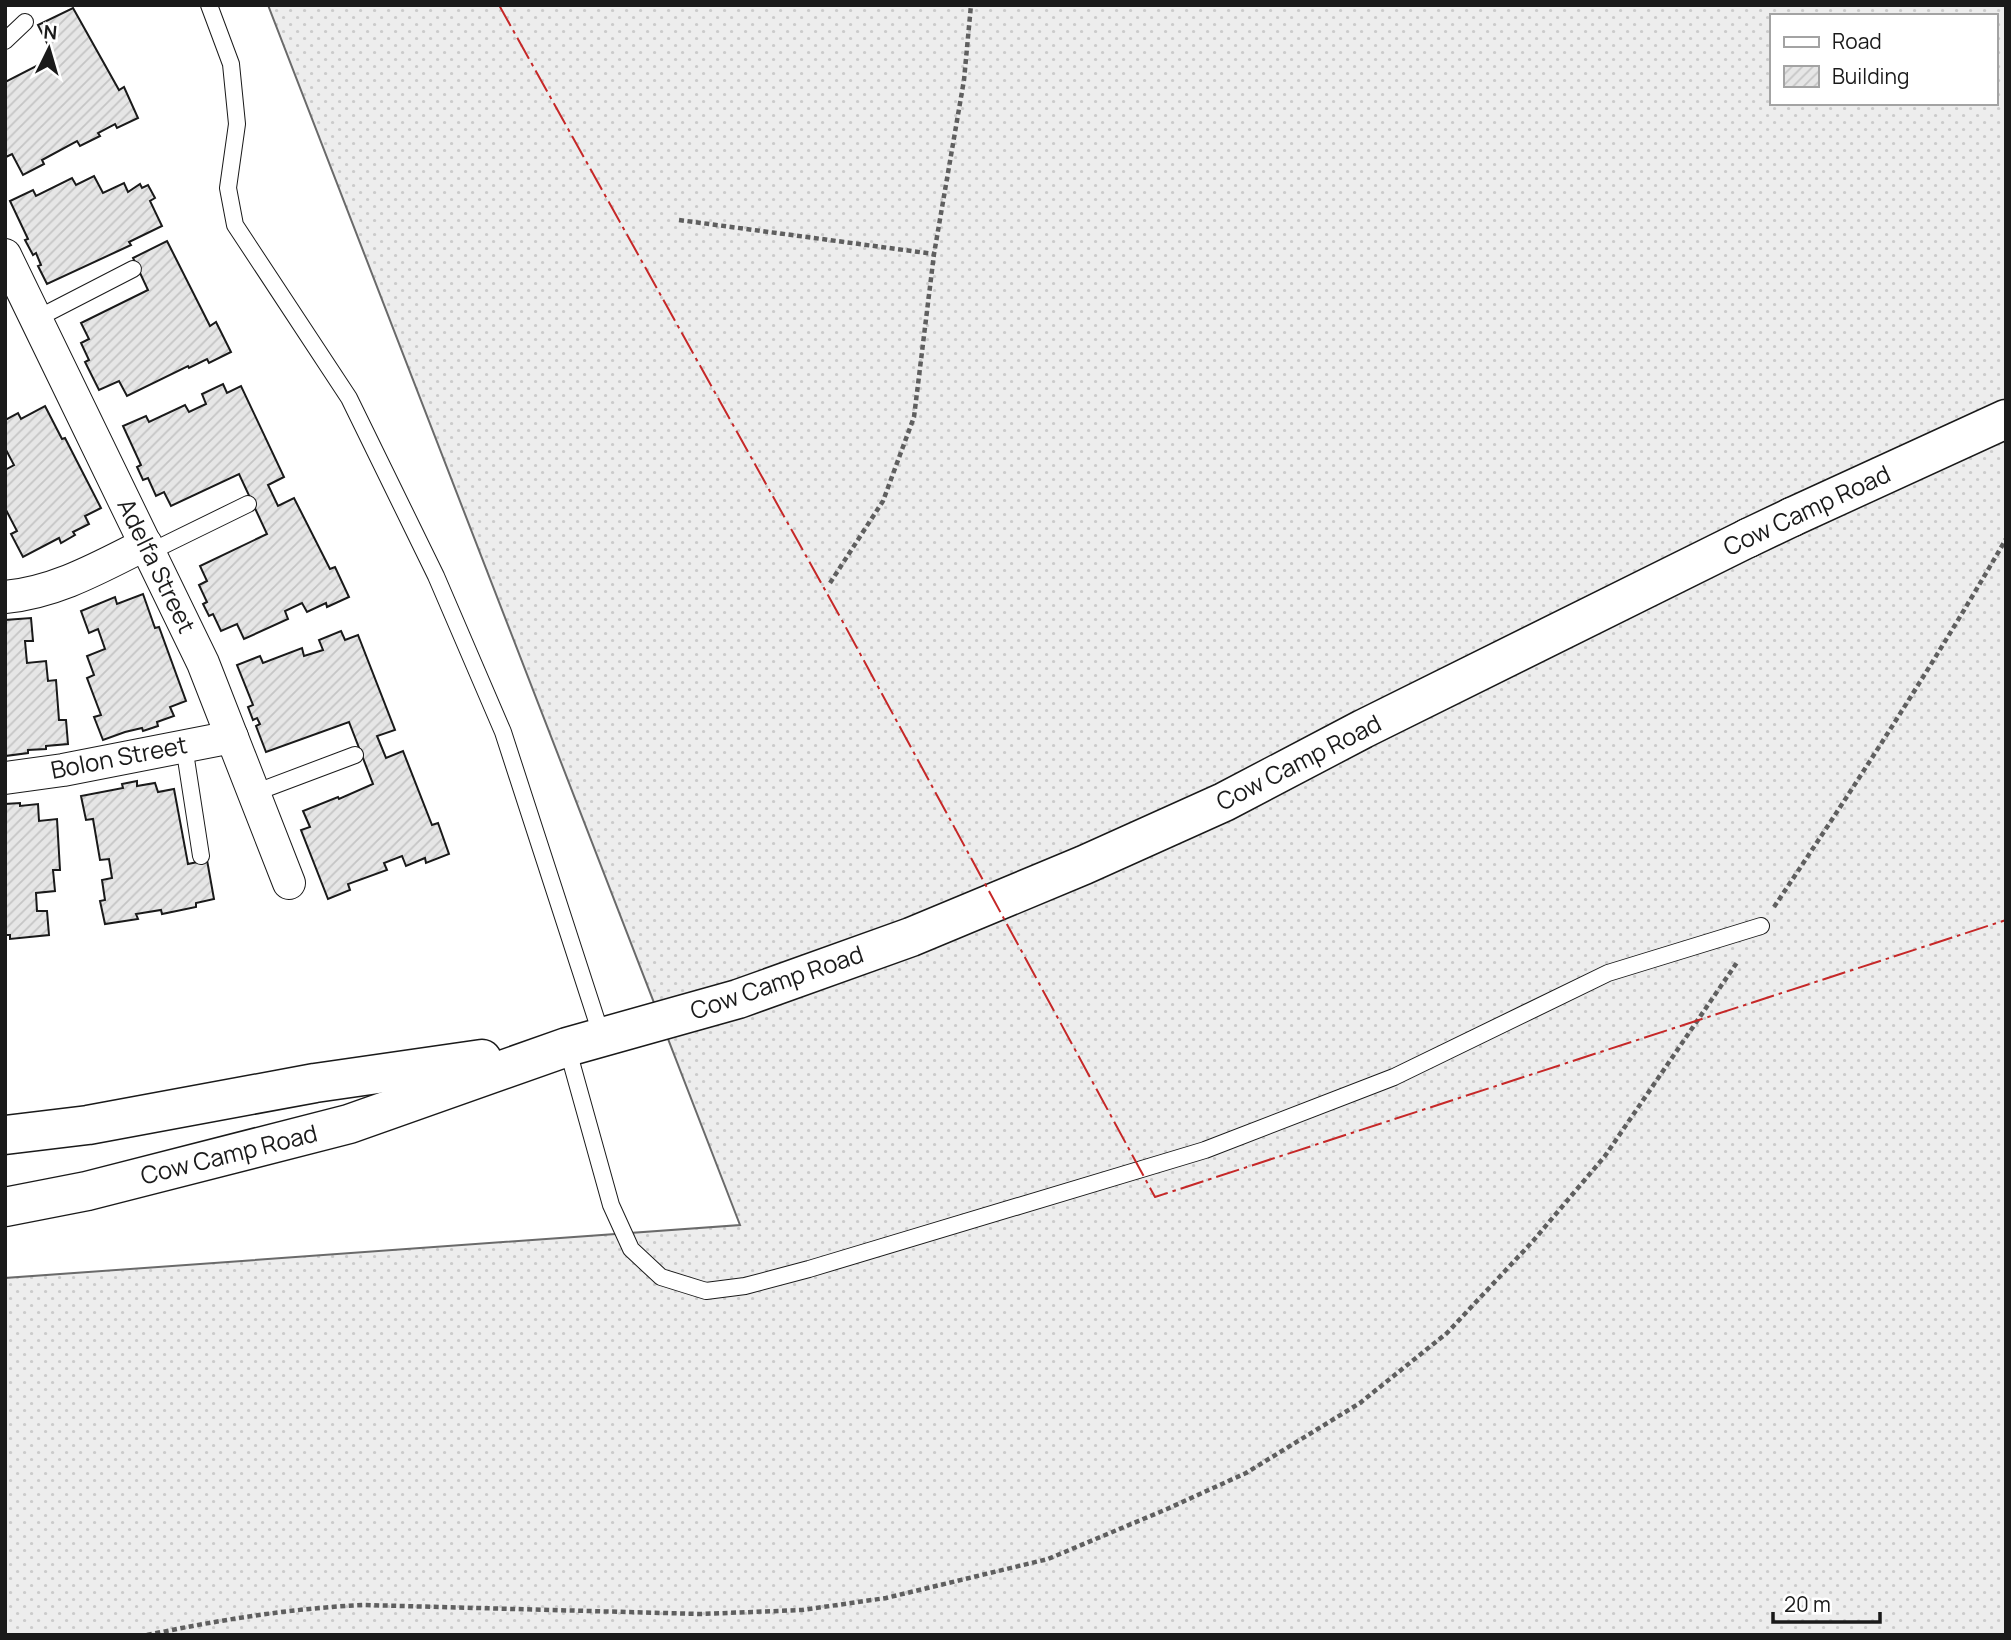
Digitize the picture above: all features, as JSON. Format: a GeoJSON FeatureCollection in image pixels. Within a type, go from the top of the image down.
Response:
{"type":"FeatureCollection","features":[{"type":"Feature","properties":{"kind":"main road","name":"Cow Camp Road"},"geometry":{"type":"LineString","coordinates":[[5,1206],[87,1191],[349,1124],[585,1043],[738,999],[911,937],[1084,866],[1224,802],[1363,729],[1748,538],[2006,419]]}},
{"type":"Feature","properties":{"kind":"main road","name":"Cow Camp Road"},"geometry":{"type":"LineString","coordinates":[[5,1135],[88,1125],[314,1083],[585,1043]]}},
{"type":"Feature","properties":{"kind":"street","name":"Adelfa Street"},"geometry":{"type":"LineString","coordinates":[[5,255],[203,663],[289,883]]}},
{"type":"Feature","properties":{"kind":"street"},"geometry":{"type":"LineString","coordinates":[[5,597],[29,595],[78,579],[148,548]]}},
{"type":"Feature","properties":{"kind":"street","name":"Bolon Street"},"geometry":{"type":"LineString","coordinates":[[5,778],[63,770],[232,737]]}},
{"type":"Feature","properties":{"kind":"lane"},"geometry":{"type":"LineString","coordinates":[[209,5],[231,64],[237,124],[228,188],[235,225],[349,398],[436,576],[503,732],[585,1043],[611,1205],[631,1249],[661,1277],[706,1291],[745,1286],[1205,1150],[1394,1077],[1608,973],[1761,926]]}},
{"type":"Feature","properties":{"kind":"lane"},"geometry":{"type":"LineString","coordinates":[[5,41],[25,22]]}},
{"type":"Feature","properties":{"kind":"lane"},"geometry":{"type":"LineString","coordinates":[[36,319],[133,269]]}},
{"type":"Feature","properties":{"kind":"lane"},"geometry":{"type":"LineString","coordinates":[[148,548],[248,504]]}},
{"type":"Feature","properties":{"kind":"lane"},"geometry":{"type":"LineString","coordinates":[[184,746],[201,856]]}},
{"type":"Feature","properties":{"kind":"lane"},"geometry":{"type":"LineString","coordinates":[[254,793],[355,755]]}},
{"type":"Feature","properties":{"kind":"path"},"geometry":{"type":"LineString","coordinates":[[830,583],[883,501],[915,417],[934,254],[964,80],[971,5]]}},
{"type":"Feature","properties":{"kind":"path"},"geometry":{"type":"LineString","coordinates":[[679,220],[934,254]]}},
{"type":"Feature","properties":{"kind":"path"},"geometry":{"type":"LineString","coordinates":[[147,1635],[209,1622],[303,1609],[365,1605],[701,1614],[802,1610],[886,1598],[1048,1559],[1246,1474],[1360,1403],[1447,1333],[1532,1241],[1605,1156],[1862,776],[2006,539]]}},
{"type":"Feature","properties":{"kind":"shaded area"},"geometry":{"type":"Polygon","coordinates":[[[268,5],[2006,5],[2006,1635],[5,1635],[5,1278],[740,1225],[268,5]]]}},
{"type":"Feature","properties":{"kind":"building"},"geometry":{"type":"Polygon","coordinates":[[[73,8],[119,90],[124,87],[138,118],[117,128],[115,124],[98,133],[100,136],[80,146],[77,141],[42,160],[44,164],[23,175],[12,154],[6,157],[5,154],[5,82],[54,57],[38,25],[73,8]]]}},
{"type":"Feature","properties":{"kind":"building"},"geometry":{"type":"Polygon","coordinates":[[[94,176],[103,193],[124,183],[128,192],[140,184],[142,188],[148,185],[155,198],[150,201],[162,226],[129,242],[131,245],[47,284],[38,266],[41,265],[36,253],[33,255],[25,240],[28,239],[10,201],[33,190],[36,196],[72,178],[76,185],[94,176]]]}},
{"type":"Feature","properties":{"kind":"building"},"geometry":{"type":"Polygon","coordinates":[[[167,241],[210,326],[216,322],[231,352],[209,363],[207,359],[189,368],[188,366],[127,396],[119,381],[99,390],[85,362],[89,360],[81,343],[89,339],[81,323],[148,290],[133,258],[167,241]]]}},
{"type":"Feature","properties":{"kind":"building"},"geometry":{"type":"Polygon","coordinates":[[[223,384],[227,393],[241,386],[284,477],[268,485],[278,506],[294,498],[330,569],[335,567],[349,597],[307,612],[302,603],[285,611],[288,619],[244,639],[237,624],[221,631],[213,614],[209,616],[203,604],[207,602],[199,585],[207,581],[200,566],[267,534],[239,474],[171,506],[164,492],[156,496],[148,478],[143,480],[137,467],[141,465],[123,426],[146,416],[149,422],[185,405],[189,412],[206,404],[202,394],[223,384]]]}},
{"type":"Feature","properties":{"kind":"building"},"geometry":{"type":"Polygon","coordinates":[[[45,406],[62,439],[65,438],[101,508],[85,516],[89,524],[73,532],[75,535],[61,543],[59,538],[23,557],[11,534],[17,531],[5,508],[5,470],[14,465],[5,448],[5,420],[18,413],[21,419],[45,406]]]}},
{"type":"Feature","properties":{"kind":"building"},"geometry":{"type":"Polygon","coordinates":[[[143,594],[155,628],[159,627],[186,701],[170,707],[174,716],[157,722],[158,726],[143,731],[142,728],[125,732],[103,740],[94,717],[101,715],[87,678],[94,675],[87,656],[105,649],[98,629],[89,633],[81,611],[115,597],[117,604],[143,594]]]}},
{"type":"Feature","properties":{"kind":"building"},"geometry":{"type":"Polygon","coordinates":[[[31,618],[33,641],[25,641],[27,663],[46,661],[48,681],[56,680],[59,720],[66,720],[68,744],[46,746],[46,749],[5,756],[5,620],[31,618]]]}},
{"type":"Feature","properties":{"kind":"building"},"geometry":{"type":"Polygon","coordinates":[[[341,631],[345,640],[358,635],[395,730],[377,736],[386,758],[403,751],[432,825],[438,823],[449,854],[426,863],[425,858],[406,866],[402,856],[384,863],[387,870],[348,884],[350,890],[328,899],[301,830],[310,827],[303,811],[373,784],[349,722],[266,752],[256,726],[260,724],[257,718],[253,720],[248,707],[253,705],[237,665],[260,656],[263,663],[302,648],[304,656],[323,650],[319,640],[341,631]]]}},
{"type":"Feature","properties":{"kind":"building"},"geometry":{"type":"Polygon","coordinates":[[[137,781],[137,786],[155,783],[158,792],[174,789],[188,864],[207,860],[214,899],[196,903],[196,907],[162,914],[161,910],[136,914],[138,919],[105,924],[100,901],[105,900],[102,880],[112,878],[109,859],[100,860],[93,819],[86,820],[81,796],[123,788],[122,784],[137,781]]]}},
{"type":"Feature","properties":{"kind":"building"},"geometry":{"type":"Polygon","coordinates":[[[20,803],[20,806],[38,804],[39,821],[57,819],[60,870],[53,870],[55,891],[36,893],[37,911],[47,911],[49,935],[10,939],[10,935],[5,935],[5,804],[20,803]]]}},
{"type":"Feature","properties":{"kind":"power"},"geometry":{"type":"LineString","coordinates":[[499,5],[844,624],[1155,1197],[2006,920]]}}]}
